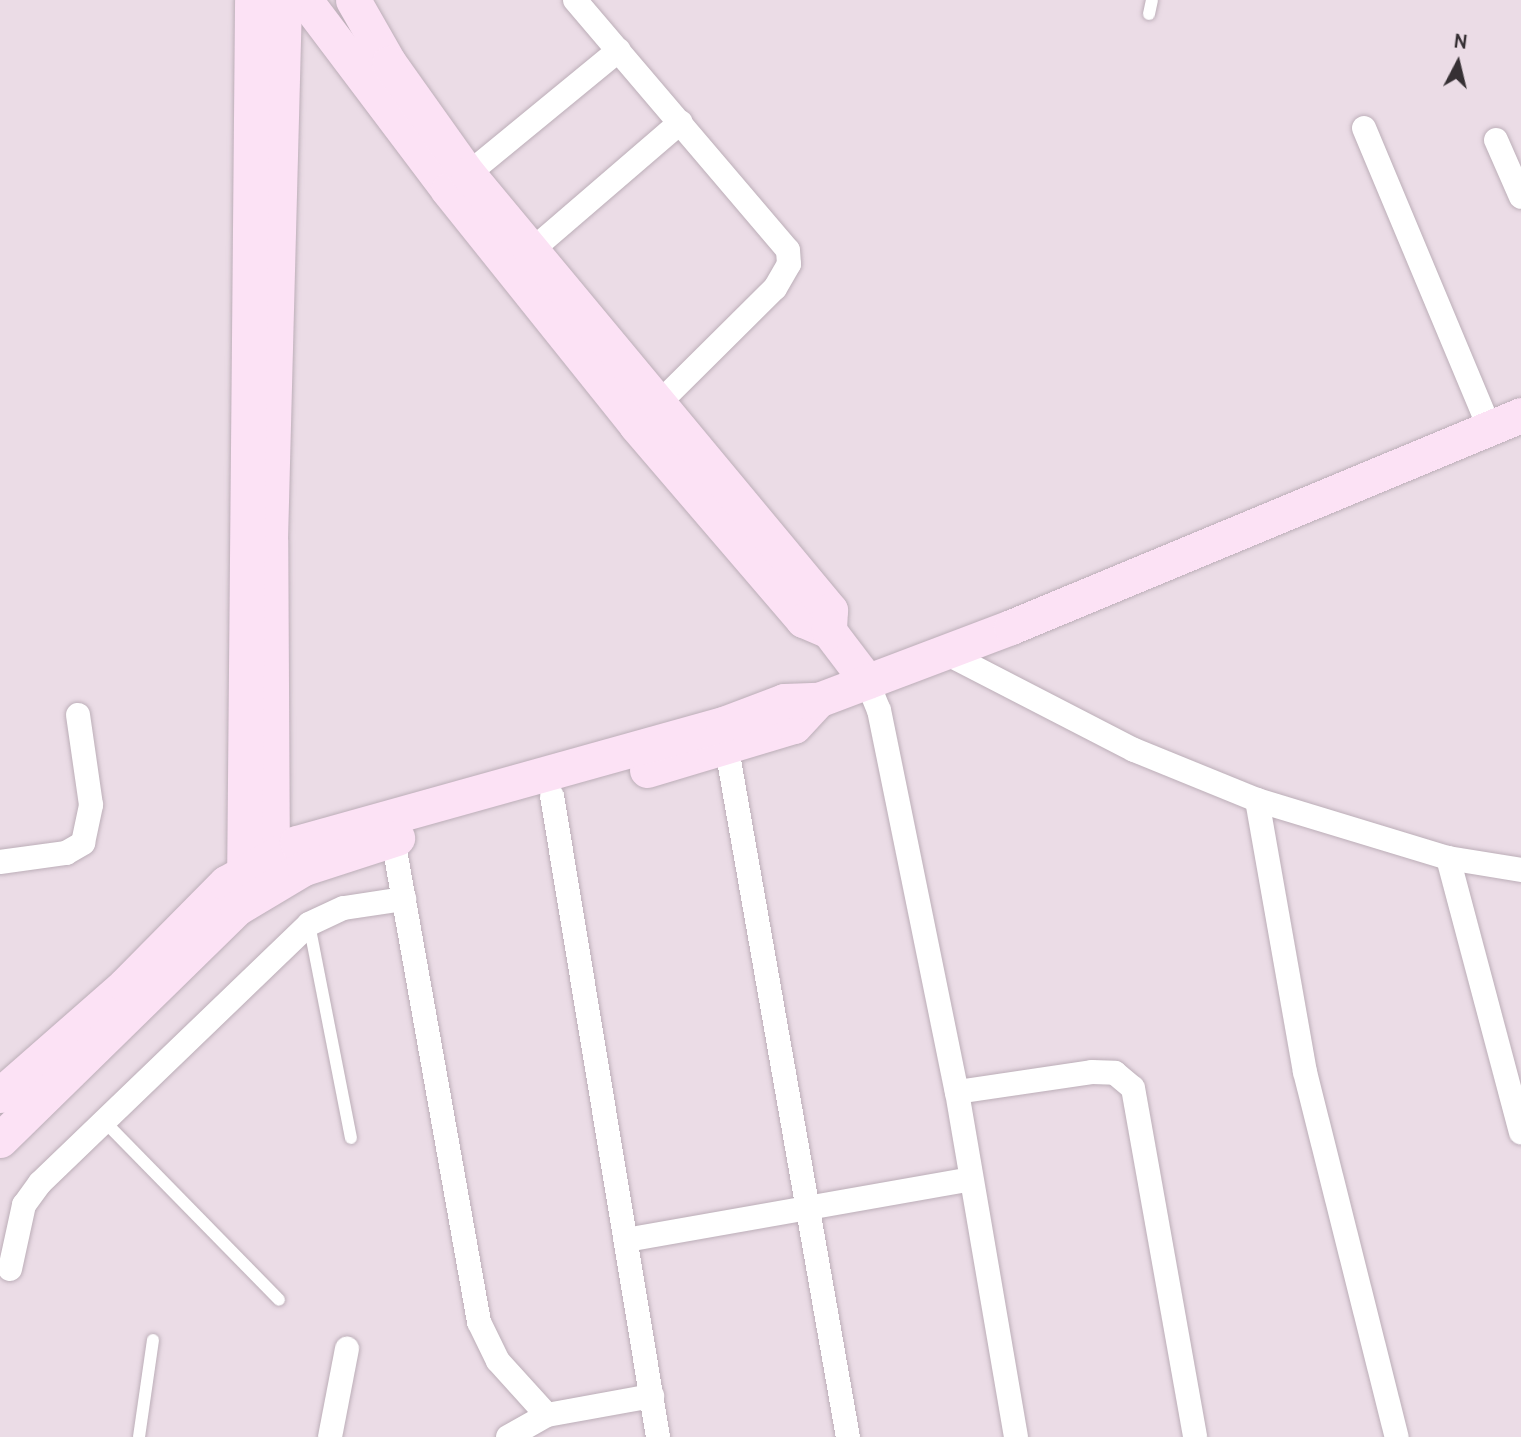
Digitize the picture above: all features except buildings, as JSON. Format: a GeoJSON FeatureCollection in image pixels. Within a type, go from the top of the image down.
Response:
{"type":"FeatureCollection","features":[{"type":"Feature","properties":{"kind":"street"},"geometry":{"type":"LineString","coordinates":[[252,0],[258,879]]}},
{"type":"Feature","properties":{"kind":"street"},"geometry":{"type":"LineString","coordinates":[[258,879],[284,0]]}},
{"type":"Feature","properties":{"kind":"street"},"geometry":{"type":"LineString","coordinates":[[305,0],[448,190],[636,425],[803,620],[829,631],[867,681],[879,710],[957,1092],[1016,1437]]}},
{"type":"Feature","properties":{"kind":"street"},"geometry":{"type":"LineString","coordinates":[[354,0],[389,63],[468,174],[830,610],[829,631]]}},
{"type":"Feature","properties":{"kind":"street"},"geometry":{"type":"LineString","coordinates":[[576,0],[780,235],[789,264],[775,288],[658,404]]}},
{"type":"Feature","properties":{"kind":"street"},"geometry":{"type":"LineString","coordinates":[[468,174],[619,50]]}},
{"type":"Feature","properties":{"kind":"street"},"geometry":{"type":"LineString","coordinates":[[532,250],[681,122]]}},
{"type":"Feature","properties":{"kind":"street"},"geometry":{"type":"LineString","coordinates":[[0,1094],[258,879],[339,829],[723,724],[784,701],[818,700],[944,652],[1494,425],[1364,128]]}},
{"type":"Feature","properties":{"kind":"street"},"geometry":{"type":"LineString","coordinates":[[1496,140],[1521,197]]}},
{"type":"Feature","properties":{"kind":"street"},"geometry":{"type":"LineString","coordinates":[[944,652],[1134,750],[1257,800],[1448,858],[1521,870]]}},
{"type":"Feature","properties":{"kind":"street"},"geometry":{"type":"LineString","coordinates":[[0,1140],[258,879],[304,868],[393,839],[727,748],[794,726],[818,700]]}},
{"type":"Feature","properties":{"kind":"street"},"geometry":{"type":"LineString","coordinates":[[0,862],[66,853],[83,843],[91,805],[78,715]]}},
{"type":"Feature","properties":{"kind":"street"},"geometry":{"type":"LineString","coordinates":[[727,748],[848,1437]]}},
{"type":"Feature","properties":{"kind":"street"},"geometry":{"type":"LineString","coordinates":[[552,796],[658,1437]]}},
{"type":"Feature","properties":{"kind":"street"},"geometry":{"type":"LineString","coordinates":[[1257,800],[1305,1072],[1397,1437]]}},
{"type":"Feature","properties":{"kind":"street"},"geometry":{"type":"LineString","coordinates":[[393,839],[479,1322],[498,1361],[548,1415]]}},
{"type":"Feature","properties":{"kind":"street"},"geometry":{"type":"LineString","coordinates":[[1448,858],[1521,1132]]}},
{"type":"Feature","properties":{"kind":"street"},"geometry":{"type":"LineString","coordinates":[[10,1269],[24,1205],[104,1121],[309,924],[344,908],[404,899]]}},
{"type":"Feature","properties":{"kind":"street"},"geometry":{"type":"LineString","coordinates":[[957,1092],[1092,1072],[1115,1073],[1133,1088],[1195,1437]]}},
{"type":"Feature","properties":{"kind":"street"},"geometry":{"type":"LineString","coordinates":[[626,1240],[971,1179]]}},
{"type":"Feature","properties":{"kind":"street"},"geometry":{"type":"LineString","coordinates":[[330,1437],[346,1349]]}},
{"type":"Feature","properties":{"kind":"street"},"geometry":{"type":"LineString","coordinates":[[508,1437],[548,1415],[652,1396]]}},
{"type":"Feature","properties":{"kind":"lane"},"geometry":{"type":"LineString","coordinates":[[1149,14],[1152,0]]}},
{"type":"Feature","properties":{"kind":"lane"},"geometry":{"type":"LineString","coordinates":[[309,924],[351,1138]]}},
{"type":"Feature","properties":{"kind":"lane"},"geometry":{"type":"LineString","coordinates":[[104,1121],[279,1300]]}},
{"type":"Feature","properties":{"kind":"lane"},"geometry":{"type":"LineString","coordinates":[[139,1437],[153,1340]]}}]}
